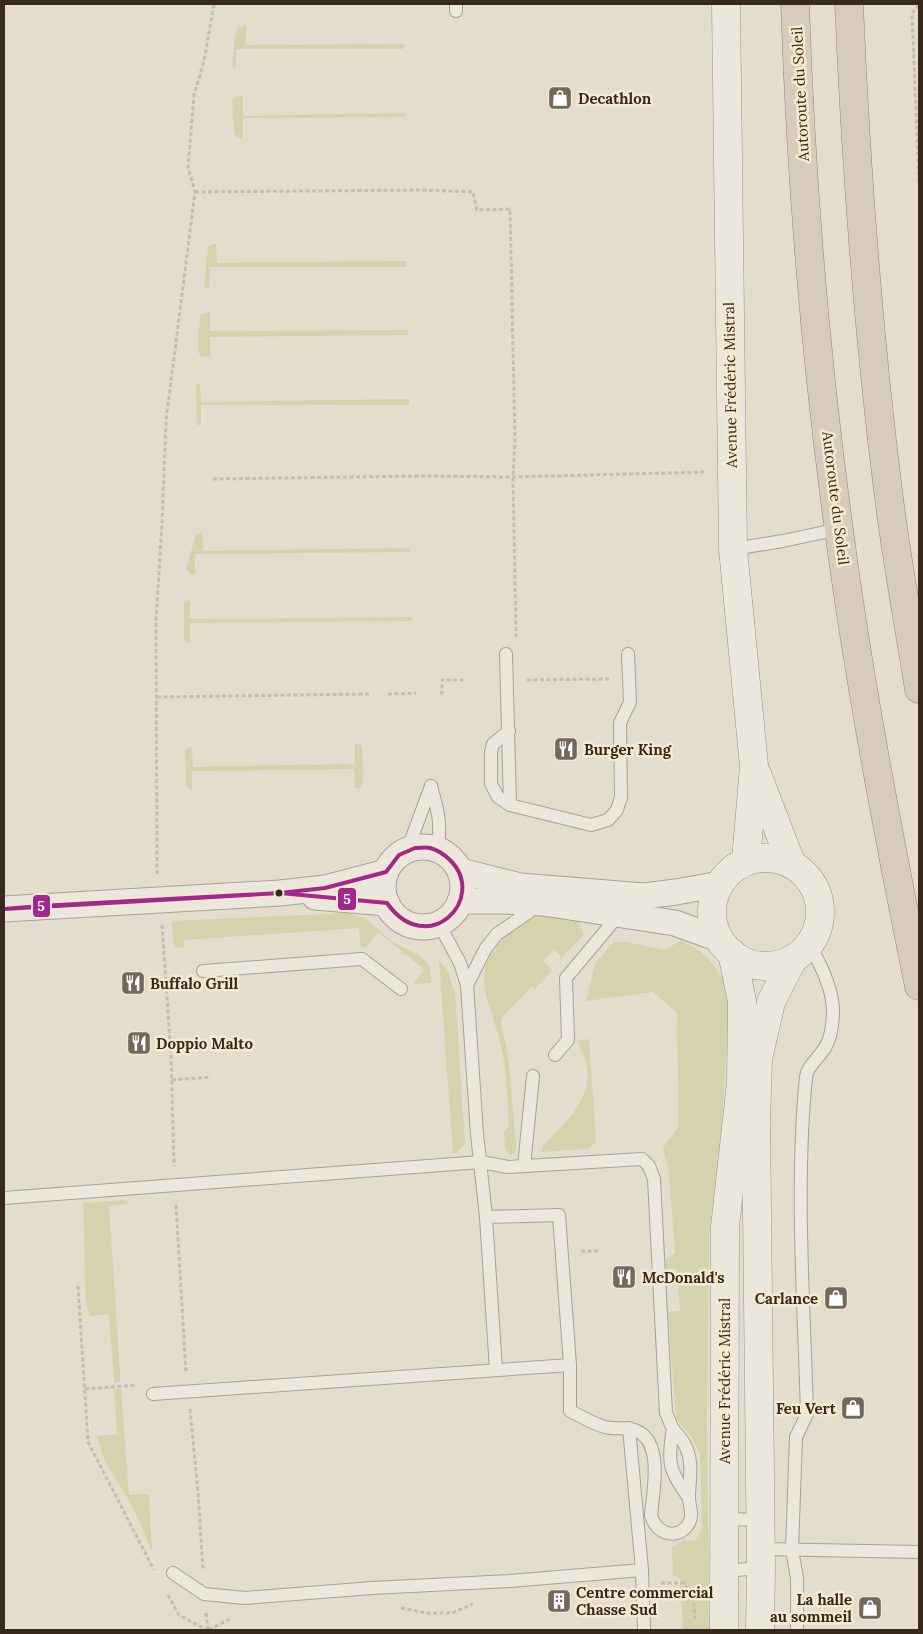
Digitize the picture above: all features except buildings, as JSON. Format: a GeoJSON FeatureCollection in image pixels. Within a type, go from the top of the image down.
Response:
{"type":"FeatureCollection","features":[{"type":"Feature","properties":{"kind":"highway","name":"Autoroute du Soleil"},"geometry":{"type":"LineString","coordinates":[[795,4],[802,145],[810,250],[820,369],[839,529],[856,650],[878,776],[919,986]]}},
{"type":"Feature","properties":{"kind":"highway"},"geometry":{"type":"LineString","coordinates":[[849,4],[863,235],[879,402],[891,509],[919,689]]}},
{"type":"Feature","properties":{"kind":"main road","name":"Avenue Frédéric Mistral"},"geometry":{"type":"LineString","coordinates":[[726,4],[733,549],[754,766],[746,861]]}},
{"type":"Feature","properties":{"kind":"main road","name":"Avenue Frédéric Mistral"},"geometry":{"type":"LineString","coordinates":[[754,766],[791,863]]}},
{"type":"Feature","properties":{"kind":"main road"},"geometry":{"type":"LineString","coordinates":[[760,1630],[761,1520],[756,1120],[758,1059],[771,1002],[802,952],[817,932],[820,906],[818,893],[811,881],[791,863],[766,857],[746,861],[728,873],[714,896],[712,918],[714,928],[725,946],[742,960],[762,966],[781,964],[802,952]]}},
{"type":"Feature","properties":{"kind":"main road","name":"Avenue Frédéric Mistral"},"geometry":{"type":"LineString","coordinates":[[724,1630],[725,1227],[742,1083],[742,1001],[725,946]]}},
{"type":"Feature","properties":{"kind":"street"},"geometry":{"type":"LineString","coordinates":[[417,848],[437,850],[447,855],[460,871],[463,892],[460,902],[452,914],[439,924],[427,927],[409,924],[393,914],[387,903],[383,883],[386,872],[398,856],[407,851],[417,848]]}},
{"type":"Feature","properties":{"kind":"street"},"geometry":{"type":"LineString","coordinates":[[460,871],[520,886],[644,896],[720,884]]}},
{"type":"Feature","properties":{"kind":"street"},"geometry":{"type":"LineString","coordinates":[[4,909],[280,893],[325,888],[386,872]]}},
{"type":"Feature","properties":{"kind":"street"},"geometry":{"type":"LineString","coordinates":[[280,893],[387,903]]}},
{"type":"Feature","properties":{"kind":"street"},"geometry":{"type":"LineString","coordinates":[[608,893],[618,916]]}},
{"type":"Feature","properties":{"kind":"street"},"geometry":{"type":"LineString","coordinates":[[460,902],[502,901],[542,903],[618,916],[645,918],[675,923],[725,946]]}},
{"type":"Feature","properties":{"kind":"lane"},"geometry":{"type":"LineString","coordinates":[[733,549],[839,529]]}},
{"type":"Feature","properties":{"kind":"lane"},"geometry":{"type":"LineString","coordinates":[[506,654],[510,805]]}},
{"type":"Feature","properties":{"kind":"lane"},"geometry":{"type":"LineString","coordinates":[[508,731],[493,744],[491,784],[498,797],[510,805],[591,825],[600,824],[608,820],[617,810],[621,797],[620,723],[630,702],[628,654]]}},
{"type":"Feature","properties":{"kind":"lane"},"geometry":{"type":"LineString","coordinates":[[407,851],[431,786],[440,818],[437,850]]}},
{"type":"Feature","properties":{"kind":"lane"},"geometry":{"type":"LineString","coordinates":[[467,985],[486,948],[497,934],[542,903]]}},
{"type":"Feature","properties":{"kind":"lane"},"geometry":{"type":"LineString","coordinates":[[555,1055],[568,1040],[566,978],[618,916]]}},
{"type":"Feature","properties":{"kind":"lane"},"geometry":{"type":"LineString","coordinates":[[439,924],[460,963],[467,985],[486,1217],[496,1370]]}},
{"type":"Feature","properties":{"kind":"lane"},"geometry":{"type":"LineString","coordinates":[[797,1630],[797,1578],[792,1550],[796,1437],[807,1414],[802,1210],[802,1145],[806,1074],[826,1045],[833,1026],[833,1007],[818,960],[802,952]]}},
{"type":"Feature","properties":{"kind":"lane"},"geometry":{"type":"LineString","coordinates":[[203,970],[362,958],[401,989]]}},
{"type":"Feature","properties":{"kind":"lane"},"geometry":{"type":"LineString","coordinates":[[524,1166],[533,1076]]}},
{"type":"Feature","properties":{"kind":"lane"},"geometry":{"type":"LineString","coordinates":[[4,1198],[481,1162],[508,1167],[642,1159],[649,1166],[654,1179],[666,1413],[673,1429],[681,1437],[687,1448],[690,1465],[689,1498],[691,1516],[688,1525],[675,1533],[666,1534],[653,1523],[651,1515],[654,1461],[652,1447],[646,1437],[638,1431],[629,1428],[605,1427],[570,1411],[570,1364],[559,1215],[486,1217]]}},
{"type":"Feature","properties":{"kind":"lane"},"geometry":{"type":"LineString","coordinates":[[154,1394],[570,1364]]}},
{"type":"Feature","properties":{"kind":"lane"},"geometry":{"type":"LineString","coordinates":[[629,1428],[642,1570],[644,1630]]}},
{"type":"Feature","properties":{"kind":"lane"},"geometry":{"type":"LineString","coordinates":[[673,1429],[669,1456],[672,1470],[678,1483],[689,1498]]}},
{"type":"Feature","properties":{"kind":"lane"},"geometry":{"type":"LineString","coordinates":[[724,1519],[761,1520]]}},
{"type":"Feature","properties":{"kind":"lane"},"geometry":{"type":"LineString","coordinates":[[724,1571],[792,1550],[919,1552]]}},
{"type":"Feature","properties":{"kind":"lane"},"geometry":{"type":"LineString","coordinates":[[173,1574],[204,1594],[245,1598],[372,1588],[510,1581],[642,1570]]}},
{"type":"Feature","properties":{"kind":"path"},"geometry":{"type":"LineString","coordinates":[[208,1630],[183,1328],[163,935],[156,856],[156,621],[166,421],[195,192],[188,167],[194,96],[204,61],[214,4]]}},
{"type":"Feature","properties":{"kind":"path"},"geometry":{"type":"LineString","coordinates":[[919,5],[912,13],[919,183]]}},
{"type":"Feature","properties":{"kind":"path"},"geometry":{"type":"LineString","coordinates":[[195,192],[422,190],[472,192],[477,210],[510,209],[515,439],[513,477],[516,644]]}},
{"type":"Feature","properties":{"kind":"path"},"geometry":{"type":"LineString","coordinates":[[213,479],[424,476],[513,477],[703,472]]}},
{"type":"Feature","properties":{"kind":"path"},"geometry":{"type":"LineString","coordinates":[[526,680],[614,679]]}},
{"type":"Feature","properties":{"kind":"path"},"geometry":{"type":"LineString","coordinates":[[440,693],[442,693],[442,680],[466,680]]}},
{"type":"Feature","properties":{"kind":"path"},"geometry":{"type":"LineString","coordinates":[[388,694],[416,693]]}},
{"type":"Feature","properties":{"kind":"path"},"geometry":{"type":"LineString","coordinates":[[157,697],[369,694]]}},
{"type":"Feature","properties":{"kind":"path"},"geometry":{"type":"LineString","coordinates":[[171,1080],[211,1077]]}},
{"type":"Feature","properties":{"kind":"path"},"geometry":{"type":"LineString","coordinates":[[78,1286],[88,1442],[154,1571]]}},
{"type":"Feature","properties":{"kind":"path"},"geometry":{"type":"LineString","coordinates":[[85,1389],[143,1385]]}},
{"type":"Feature","properties":{"kind":"path"},"geometry":{"type":"LineString","coordinates":[[164,1589],[179,1615],[208,1630]]}},
{"type":"Feature","properties":{"kind":"green space"},"geometry":{"type":"Polygon","coordinates":[[[246,25],[246,45],[404,44],[403,49],[236,49],[236,68],[232,67],[235,35],[238,28],[246,25]]]}},
{"type":"Feature","properties":{"kind":"green space"},"geometry":{"type":"Polygon","coordinates":[[[243,95],[243,116],[406,113],[405,117],[243,118],[243,139],[241,139],[236,137],[234,133],[232,101],[235,97],[243,95]]]}},
{"type":"Feature","properties":{"kind":"green space"},"geometry":{"type":"Polygon","coordinates":[[[216,244],[217,263],[406,261],[406,267],[210,267],[209,287],[206,289],[204,287],[208,247],[216,244]]]}},
{"type":"Feature","properties":{"kind":"green space"},"geometry":{"type":"Polygon","coordinates":[[[210,312],[210,331],[408,330],[408,335],[210,337],[210,357],[200,356],[198,342],[201,315],[210,312]]]}},
{"type":"Feature","properties":{"kind":"green space"},"geometry":{"type":"Polygon","coordinates":[[[200,383],[201,402],[409,399],[409,405],[201,405],[201,425],[197,425],[196,384],[200,383]]]}},
{"type":"Feature","properties":{"kind":"green space"},"geometry":{"type":"Polygon","coordinates":[[[202,531],[203,551],[411,548],[410,552],[195,554],[195,574],[191,575],[186,568],[196,535],[202,531]]]}},
{"type":"Feature","properties":{"kind":"green space"},"geometry":{"type":"Polygon","coordinates":[[[190,600],[190,619],[412,617],[412,621],[190,623],[190,642],[187,643],[184,639],[184,604],[185,601],[190,600]]]}},
{"type":"Feature","properties":{"kind":"green space"},"geometry":{"type":"Polygon","coordinates":[[[355,744],[362,747],[363,785],[359,789],[355,788],[354,769],[192,771],[192,791],[186,786],[185,750],[189,747],[192,747],[193,767],[355,764],[355,744]]]}},
{"type":"Feature","properties":{"kind":"green space"},"geometry":{"type":"Polygon","coordinates":[[[348,913],[366,919],[392,942],[419,955],[430,966],[431,983],[413,984],[425,970],[378,932],[366,947],[361,948],[359,928],[184,940],[184,947],[174,948],[172,921],[348,913]]]}},
{"type":"Feature","properties":{"kind":"green space"},"geometry":{"type":"Polygon","coordinates":[[[540,916],[560,916],[577,919],[584,934],[562,957],[554,950],[543,961],[552,970],[534,990],[532,986],[504,1015],[501,1021],[509,1063],[516,1146],[515,1153],[510,1155],[505,1149],[504,1132],[509,1126],[504,1059],[487,998],[484,980],[485,971],[493,951],[500,942],[525,920],[540,916]]]}},
{"type":"Feature","properties":{"kind":"green space"},"geometry":{"type":"Polygon","coordinates":[[[681,940],[700,951],[711,962],[723,978],[727,998],[728,1025],[721,1141],[709,1235],[707,1423],[709,1630],[683,1630],[680,1578],[673,1575],[672,1548],[683,1540],[695,1541],[702,1529],[700,1454],[691,1436],[676,1419],[668,1312],[680,1311],[677,1269],[666,1269],[666,1258],[675,1254],[669,1172],[663,1148],[679,1126],[677,1013],[653,992],[586,1001],[595,964],[613,943],[626,942],[665,950],[681,940]]]}},
{"type":"Feature","properties":{"kind":"green space"},"geometry":{"type":"Polygon","coordinates":[[[439,961],[447,970],[455,993],[465,1144],[456,1153],[453,1153],[439,961]]]}},
{"type":"Feature","properties":{"kind":"green space"},"geometry":{"type":"Polygon","coordinates":[[[589,1039],[596,1142],[588,1149],[542,1152],[543,1146],[566,1122],[582,1099],[587,1086],[588,1073],[585,1058],[577,1041],[589,1039]]]}},
{"type":"Feature","properties":{"kind":"green space"},"geometry":{"type":"Polygon","coordinates":[[[125,1200],[130,1204],[109,1206],[120,1372],[120,1382],[114,1382],[109,1314],[90,1316],[86,1300],[83,1203],[125,1200]]]}},
{"type":"Feature","properties":{"kind":"green space"},"geometry":{"type":"Polygon","coordinates":[[[114,1389],[121,1389],[129,1495],[149,1494],[152,1551],[130,1502],[113,1475],[97,1436],[117,1434],[114,1389]]]}},
{"type":"Feature","properties":{"kind":"transit line","name":"5"},"geometry":{"type":"LineString","coordinates":[[415,848],[430,848],[441,853],[450,860],[460,875],[462,891],[458,906],[448,918],[435,925],[419,926],[403,919],[387,903],[280,893],[325,888],[386,872],[399,855],[415,848]]}},
{"type":"Feature","properties":{"kind":"transit line","name":"5"},"geometry":{"type":"LineString","coordinates":[[280,893],[4,909],[40,906],[280,893]]}},
{"type":"Feature","properties":{"kind":"place","name":"Decathlon"},"geometry":{"type":"Point","coordinates":[560,98]}},
{"type":"Feature","properties":{"kind":"place","name":"Burger King"},"geometry":{"type":"Point","coordinates":[566,749]}},
{"type":"Feature","properties":{"kind":"place","name":"Buffalo Grill"},"geometry":{"type":"Point","coordinates":[133,983]}},
{"type":"Feature","properties":{"kind":"place","name":"Doppio Malto"},"geometry":{"type":"Point","coordinates":[139,1043]}},
{"type":"Feature","properties":{"kind":"place","name":"McDonald's"},"geometry":{"type":"Point","coordinates":[624,1277]}},
{"type":"Feature","properties":{"kind":"place","name":"Carlance"},"geometry":{"type":"Point","coordinates":[836,1298]}},
{"type":"Feature","properties":{"kind":"place","name":"Feu Vert"},"geometry":{"type":"Point","coordinates":[853,1408]}},
{"type":"Feature","properties":{"kind":"place","name":"Centre commercial Chasse Sud"},"geometry":{"type":"Point","coordinates":[559,1601]}},
{"type":"Feature","properties":{"kind":"place","name":"La halle au sommeil"},"geometry":{"type":"Point","coordinates":[870,1608]}}]}
